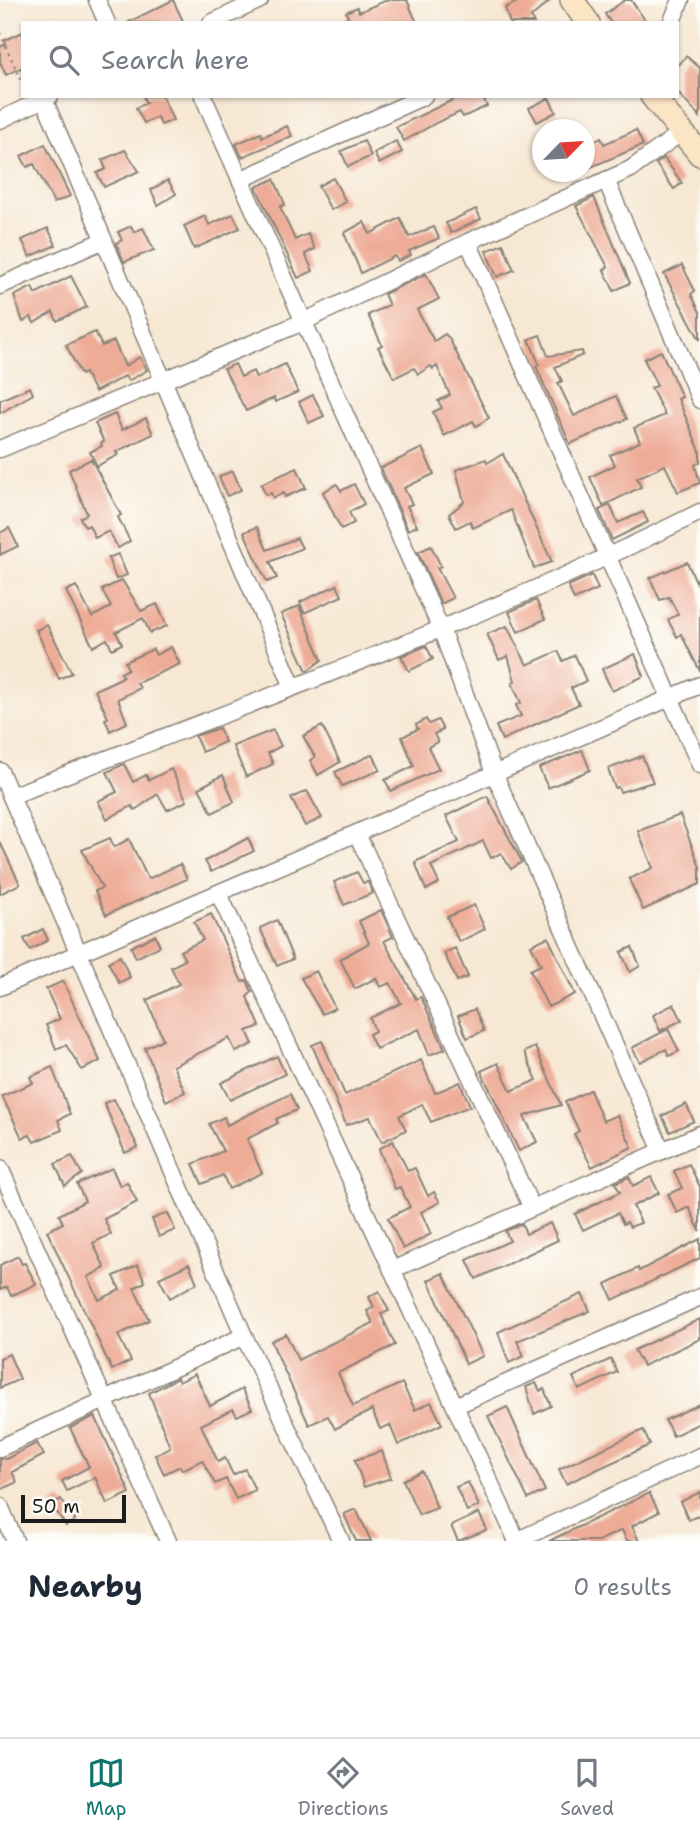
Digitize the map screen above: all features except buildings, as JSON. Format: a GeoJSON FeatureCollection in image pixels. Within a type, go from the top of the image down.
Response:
{"type":"FeatureCollection","features":[{"type":"Feature","properties":{"kind":"street"},"geometry":{"type":"LineString","coordinates":[[97,0],[106,21]]}},
{"type":"Feature","properties":{"kind":"street"},"geometry":{"type":"LineString","coordinates":[[215,21],[260,0]]}},
{"type":"Feature","properties":{"kind":"street"},"geometry":{"type":"LineString","coordinates":[[572,0],[585,21]]}},
{"type":"Feature","properties":{"kind":"street"},"geometry":{"type":"LineString","coordinates":[[672,21],[681,0]]}},
{"type":"Feature","properties":{"kind":"street"},"geometry":{"type":"LineString","coordinates":[[0,120],[47,98],[104,240],[293,687]]}},
{"type":"Feature","properties":{"kind":"street"},"geometry":{"type":"LineString","coordinates":[[205,98],[441,629],[494,773],[662,1151]]}},
{"type":"Feature","properties":{"kind":"street"},"geometry":{"type":"LineString","coordinates":[[240,180],[420,98]]}},
{"type":"Feature","properties":{"kind":"street"},"geometry":{"type":"LineString","coordinates":[[654,98],[700,154]]}},
{"type":"Feature","properties":{"kind":"street"},"geometry":{"type":"LineString","coordinates":[[0,449],[303,322],[468,242],[631,169],[682,132]]}},
{"type":"Feature","properties":{"kind":"street"},"geometry":{"type":"LineString","coordinates":[[606,180],[700,400]]}},
{"type":"Feature","properties":{"kind":"street"},"geometry":{"type":"LineString","coordinates":[[0,286],[104,240]]}},
{"type":"Feature","properties":{"kind":"street"},"geometry":{"type":"LineString","coordinates":[[468,242],[700,765]]}},
{"type":"Feature","properties":{"kind":"street"},"geometry":{"type":"LineString","coordinates":[[11,796],[441,629],[608,558],[700,512]]}},
{"type":"Feature","properties":{"kind":"street"},"geometry":{"type":"LineString","coordinates":[[0,987],[700,685]]}},
{"type":"Feature","properties":{"kind":"street"},"geometry":{"type":"LineString","coordinates":[[0,771],[244,1336],[341,1541]]}},
{"type":"Feature","properties":{"kind":"street"},"geometry":{"type":"LineString","coordinates":[[357,834],[532,1208]]}},
{"type":"Feature","properties":{"kind":"street"},"geometry":{"type":"LineString","coordinates":[[219,894],[516,1541],[700,1456]]}},
{"type":"Feature","properties":{"kind":"street"},"geometry":{"type":"LineString","coordinates":[[392,1270],[700,1134]]}},
{"type":"Feature","properties":{"kind":"street"},"geometry":{"type":"LineString","coordinates":[[0,1168],[168,1541]]}},
{"type":"Feature","properties":{"kind":"street"},"geometry":{"type":"LineString","coordinates":[[454,1406],[700,1297]]}},
{"type":"Feature","properties":{"kind":"street"},"geometry":{"type":"LineString","coordinates":[[0,1448],[244,1336]]}},
{"type":"Feature","properties":{"kind":"street"},"geometry":{"type":"LineString","coordinates":[[0,1506],[15,1541]]}},
{"type":"Feature","properties":{"kind":"path"},"geometry":{"type":"LineString","coordinates":[[0,33],[21,80]]}}]}
